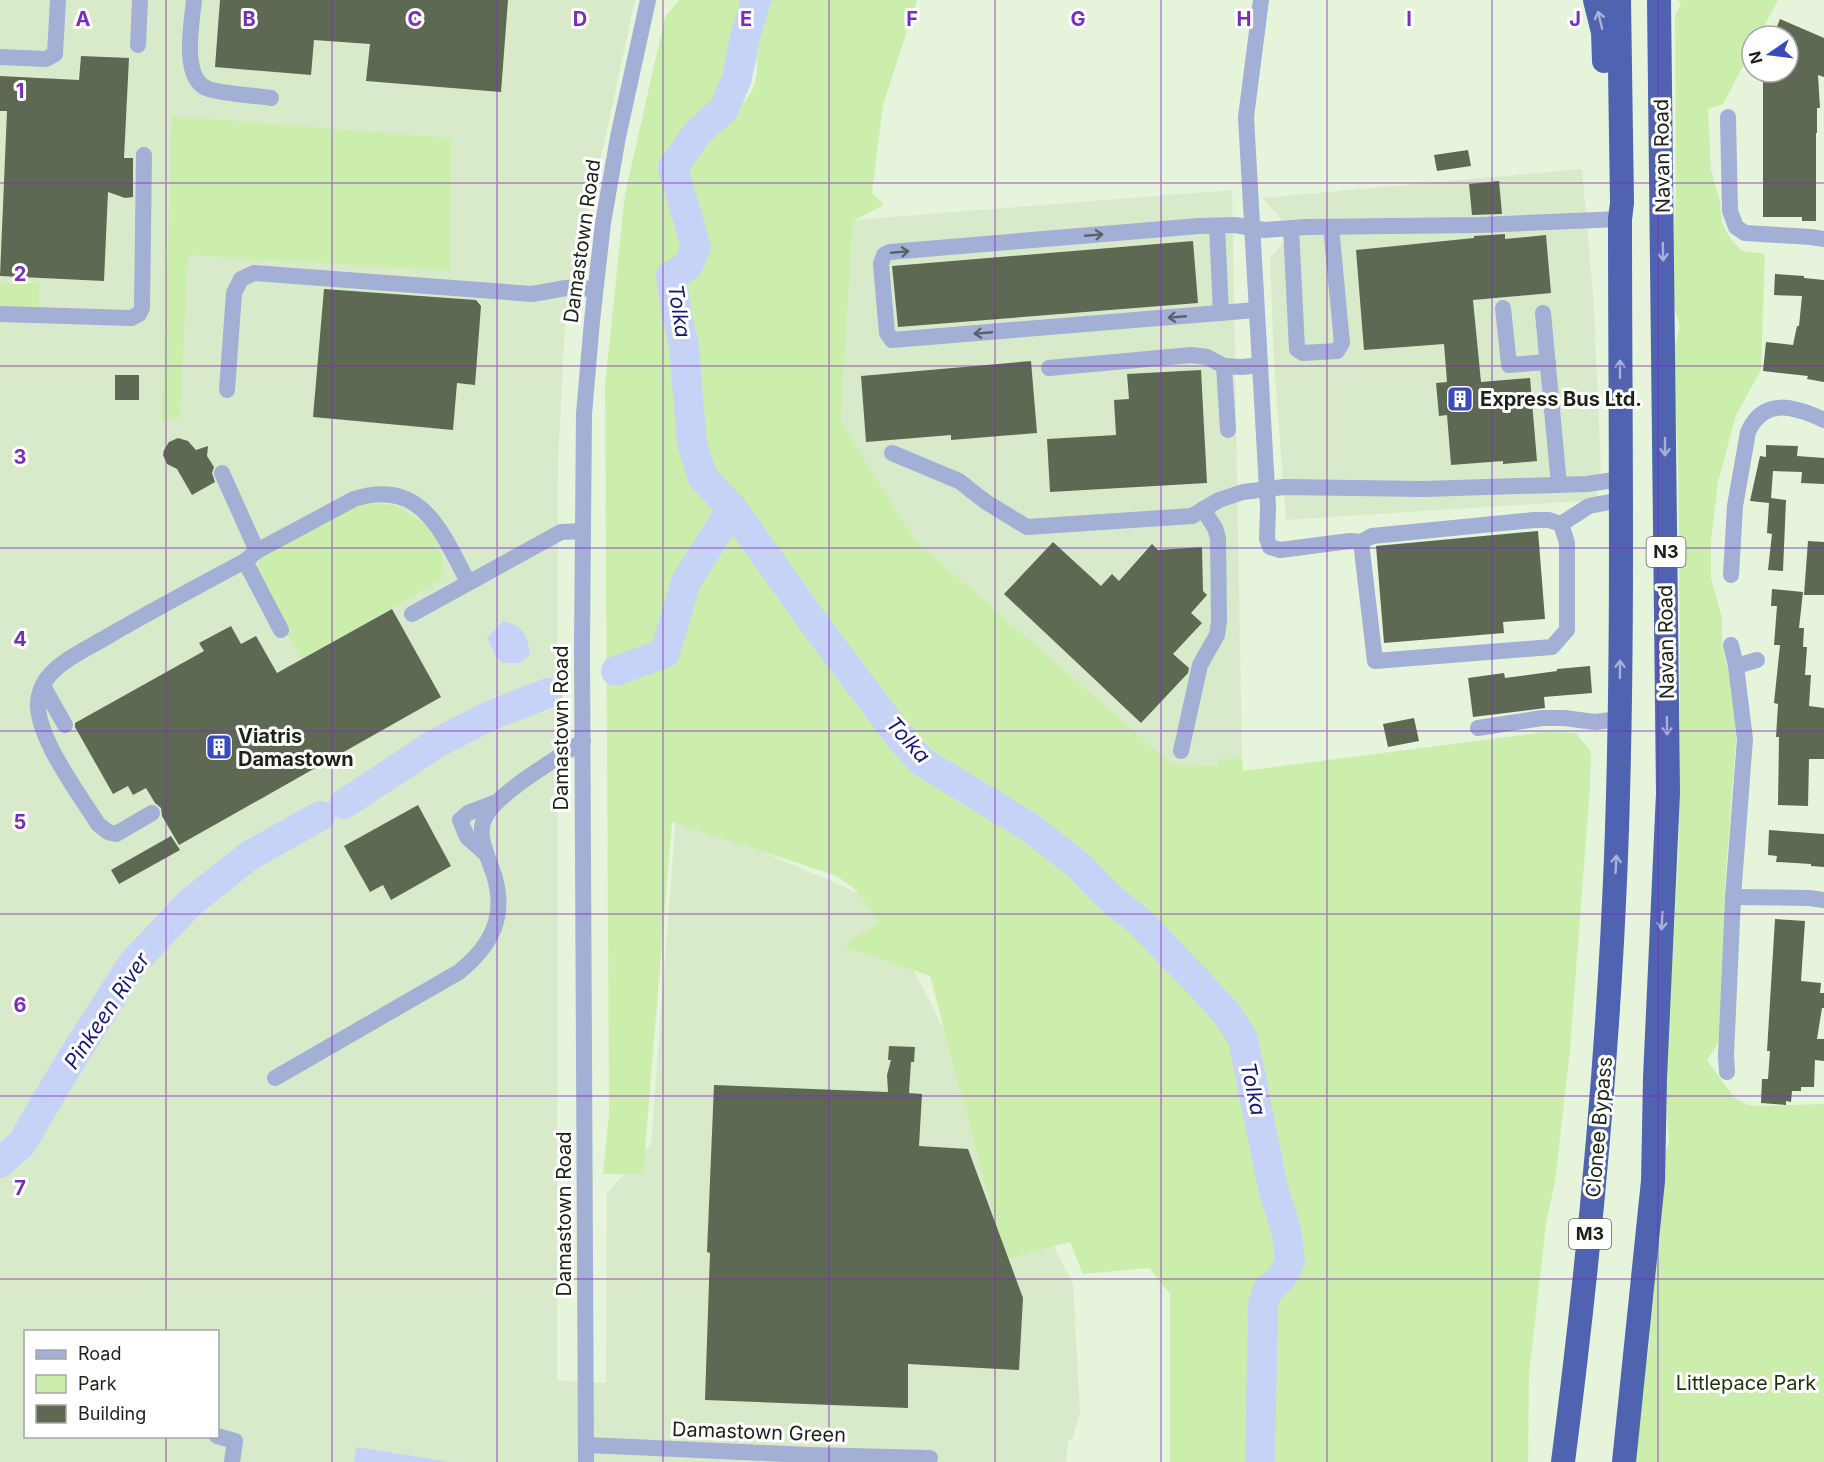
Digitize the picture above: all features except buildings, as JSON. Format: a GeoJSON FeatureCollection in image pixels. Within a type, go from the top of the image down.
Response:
{"type":"FeatureCollection","features":[{"type":"Feature","properties":{"kind":"highway"},"geometry":{"type":"LineString","coordinates":[[1595,0],[1603,32],[1606,124],[1621,211]]}},
{"type":"Feature","properties":{"kind":"highway","name":"N3"},"geometry":{"type":"LineString","coordinates":[[1608,1006],[1616,858],[1619,719],[1621,211],[1619,0]]}},
{"type":"Feature","properties":{"kind":"highway","name":"Navan Road"},"geometry":{"type":"LineString","coordinates":[[1655,1078],[1668,793],[1659,0]]}},
{"type":"Feature","properties":{"kind":"highway"},"geometry":{"type":"LineString","coordinates":[[1552,1462],[1572,1328],[1608,1006]]}},
{"type":"Feature","properties":{"kind":"highway","name":"Clonee Bypass"},"geometry":{"type":"LineString","coordinates":[[1563,1462],[1582,1315],[1608,1006]]}},
{"type":"Feature","properties":{"kind":"highway"},"geometry":{"type":"LineString","coordinates":[[1624,1462],[1653,1181],[1655,1078]]}},
{"type":"Feature","properties":{"kind":"highway","name":"M3"},"geometry":{"type":"LineString","coordinates":[[1613,1462],[1655,1078]]}},
{"type":"Feature","properties":{"kind":"street"},"geometry":{"type":"LineString","coordinates":[[0,57],[46,59],[55,54],[58,0]]}},
{"type":"Feature","properties":{"kind":"street"},"geometry":{"type":"LineString","coordinates":[[138,45],[140,0]]}},
{"type":"Feature","properties":{"kind":"street"},"geometry":{"type":"LineString","coordinates":[[194,0],[190,34],[191,66],[196,79],[206,88],[271,98]]}},
{"type":"Feature","properties":{"kind":"street","name":"Damastown Road"},"geometry":{"type":"LineString","coordinates":[[587,1454],[582,531],[584,414],[603,223],[618,136],[648,0]]}},
{"type":"Feature","properties":{"kind":"street"},"geometry":{"type":"LineString","coordinates":[[1261,0],[1246,117],[1270,547],[1280,550],[1350,541],[1361,542],[1372,536],[1534,520],[1550,520],[1561,524]]}},
{"type":"Feature","properties":{"kind":"street"},"geometry":{"type":"LineString","coordinates":[[1728,117],[1730,211],[1736,226],[1745,233],[1824,239]]}},
{"type":"Feature","properties":{"kind":"street"},"geometry":{"type":"LineString","coordinates":[[0,314],[131,318],[139,314],[142,308],[144,155]]}},
{"type":"Feature","properties":{"kind":"street"},"geometry":{"type":"LineString","coordinates":[[1256,310],[892,340],[887,333],[881,264],[884,255],[890,252],[1217,226],[1235,225],[1264,230],[1480,225],[1621,211]]}},
{"type":"Feature","properties":{"kind":"street"},"geometry":{"type":"LineString","coordinates":[[1217,226],[1221,313]]}},
{"type":"Feature","properties":{"kind":"street"},"geometry":{"type":"LineString","coordinates":[[1291,228],[1290,253],[1297,348],[1303,353],[1337,351],[1342,343],[1331,227]]}},
{"type":"Feature","properties":{"kind":"street"},"geometry":{"type":"LineString","coordinates":[[226,390],[234,293],[241,279],[254,273],[532,294],[566,288],[595,288]]}},
{"type":"Feature","properties":{"kind":"street"},"geometry":{"type":"LineString","coordinates":[[1503,308],[1509,365],[1548,362]]}},
{"type":"Feature","properties":{"kind":"street"},"geometry":{"type":"LineString","coordinates":[[1543,313],[1559,485]]}},
{"type":"Feature","properties":{"kind":"street"},"geometry":{"type":"LineString","coordinates":[[1049,368],[1192,355],[1207,357],[1224,366],[1259,365]]}},
{"type":"Feature","properties":{"kind":"street"},"geometry":{"type":"LineString","coordinates":[[1224,366],[1228,430]]}},
{"type":"Feature","properties":{"kind":"street"},"geometry":{"type":"LineString","coordinates":[[1731,575],[1735,506],[1748,432],[1753,421],[1762,412],[1783,407],[1804,411],[1824,420]]}},
{"type":"Feature","properties":{"kind":"street"},"geometry":{"type":"LineString","coordinates":[[892,453],[959,482],[1027,527],[1191,516],[1219,500],[1243,492],[1294,486],[1424,489],[1587,484],[1620,489]]}},
{"type":"Feature","properties":{"kind":"street"},"geometry":{"type":"LineString","coordinates":[[222,473],[251,556],[281,630]]}},
{"type":"Feature","properties":{"kind":"street"},"geometry":{"type":"LineString","coordinates":[[1561,524],[1620,489]]}},
{"type":"Feature","properties":{"kind":"street"},"geometry":{"type":"LineString","coordinates":[[152,813],[116,834],[103,829],[55,754],[42,723],[38,706],[43,686],[52,673],[75,655],[354,499],[372,494],[393,495],[414,502],[431,516],[440,527],[468,582]]}},
{"type":"Feature","properties":{"kind":"street"},"geometry":{"type":"LineString","coordinates":[[1181,751],[1200,665],[1213,644],[1219,621],[1218,538],[1215,528],[1203,509]]}},
{"type":"Feature","properties":{"kind":"street"},"geometry":{"type":"LineString","coordinates":[[1361,542],[1375,661],[1552,647],[1567,630],[1567,543],[1561,524]]}},
{"type":"Feature","properties":{"kind":"street"},"geometry":{"type":"LineString","coordinates":[[412,614],[561,532],[582,531]]}},
{"type":"Feature","properties":{"kind":"street"},"geometry":{"type":"LineString","coordinates":[[1721,1061],[1744,739],[1736,666],[1731,645]]}},
{"type":"Feature","properties":{"kind":"street"},"geometry":{"type":"LineString","coordinates":[[1736,666],[1757,660]]}},
{"type":"Feature","properties":{"kind":"street"},"geometry":{"type":"LineString","coordinates":[[43,686],[65,725]]}},
{"type":"Feature","properties":{"kind":"street"},"geometry":{"type":"LineString","coordinates":[[1478,728],[1542,718],[1595,722],[1619,719]]}},
{"type":"Feature","properties":{"kind":"street"},"geometry":{"type":"LineString","coordinates":[[276,1078],[459,972],[476,958],[488,942],[497,918],[498,893],[481,838],[482,824],[488,812],[498,801],[583,741]]}},
{"type":"Feature","properties":{"kind":"street"},"geometry":{"type":"LineString","coordinates":[[1733,897],[1824,900]]}},
{"type":"Feature","properties":{"kind":"street"},"geometry":{"type":"LineString","coordinates":[[219,1437],[234,1441],[232,1462]]}},
{"type":"Feature","properties":{"kind":"street","name":"Damastown Green"},"geometry":{"type":"LineString","coordinates":[[587,1454],[809,1459],[930,1458]]}},
{"type":"Feature","properties":{"kind":"shaded area"},"geometry":{"type":"Polygon","coordinates":[[[0,0],[635,0],[565,324],[558,460],[557,1380],[606,1383],[607,1193],[651,1144],[676,815],[868,897],[895,933],[1073,1284],[1080,1412],[1072,1440],[1068,1440],[1066,1462],[0,1462],[0,0]]]}},
{"type":"Feature","properties":{"kind":"shaded area"},"geometry":{"type":"Polygon","coordinates":[[[1582,169],[1593,293],[1601,466],[1596,500],[1286,520],[1274,362],[1270,258],[1285,241],[1283,221],[1262,198],[1582,169]]]}},
{"type":"Feature","properties":{"kind":"shaded area"},"geometry":{"type":"Polygon","coordinates":[[[1232,190],[1242,758],[1218,759],[1218,766],[1172,764],[914,539],[841,421],[853,220],[1232,190]]]}},
{"type":"Feature","properties":{"kind":"green space"},"geometry":{"type":"Polygon","coordinates":[[[679,0],[917,0],[883,105],[872,193],[884,205],[853,221],[841,421],[914,539],[1172,764],[1217,766],[1218,759],[1242,758],[1243,771],[1545,732],[1576,733],[1591,752],[1570,1050],[1555,1182],[1546,1224],[1529,1374],[1528,1462],[1265,1462],[1266,1322],[1272,1296],[1287,1276],[1294,1253],[1287,1212],[1271,1163],[1253,1044],[1233,1014],[1172,943],[1052,839],[1004,802],[951,775],[922,756],[703,466],[695,441],[688,352],[684,457],[723,510],[736,535],[871,718],[921,774],[1004,819],[1131,927],[1224,1023],[1240,1048],[1258,1177],[1282,1229],[1284,1247],[1280,1263],[1262,1279],[1252,1324],[1254,1405],[1247,1462],[1170,1462],[1170,1294],[1149,1268],[1083,1274],[1070,1242],[1005,1259],[930,976],[843,946],[879,922],[857,891],[837,876],[672,822],[643,1174],[603,1174],[609,1114],[605,385],[625,194],[665,17],[679,0]],[[757,58],[741,105],[752,90],[757,58]]]}},
{"type":"Feature","properties":{"kind":"green space","name":"Littlepace Park"},"geometry":{"type":"Polygon","coordinates":[[[1678,0],[1778,0],[1765,24],[1740,24],[1740,72],[1723,104],[1708,109],[1711,170],[1720,201],[1722,223],[1730,238],[1742,251],[1765,254],[1761,370],[1736,415],[1718,482],[1711,541],[1711,578],[1722,618],[1722,645],[1733,690],[1737,729],[1725,884],[1720,1040],[1707,1060],[1734,1097],[1745,1104],[1757,1106],[1824,1104],[1824,1462],[1631,1462],[1637,1379],[1648,1357],[1650,1331],[1643,1319],[1658,1172],[1669,1142],[1665,1085],[1679,844],[1678,457],[1673,354],[1680,327],[1673,303],[1672,261],[1676,198],[1675,15],[1681,5],[1678,0]]]}},
{"type":"Feature","properties":{"kind":"green space"},"geometry":{"type":"Polygon","coordinates":[[[172,116],[451,138],[450,271],[188,255],[180,417],[162,421],[172,116]]]}},
{"type":"Feature","properties":{"kind":"green space"},"geometry":{"type":"Polygon","coordinates":[[[0,283],[39,284],[39,309],[0,306],[0,283]]]}},
{"type":"Feature","properties":{"kind":"green space"},"geometry":{"type":"Polygon","coordinates":[[[371,503],[395,505],[432,529],[441,551],[444,570],[441,580],[301,660],[257,572],[262,555],[352,508],[371,503]]]}},
{"type":"Feature","properties":{"kind":"water"},"geometry":{"type":"Polygon","coordinates":[[[503,621],[516,626],[526,637],[530,655],[519,663],[502,663],[495,655],[487,638],[503,621]]]}},
{"type":"Feature","properties":{"kind":"water"},"geometry":{"type":"Polygon","coordinates":[[[356,1447],[450,1462],[354,1462],[356,1447]]]}},
{"type":"Feature","properties":{"kind":"waterway","name":"Tolka"},"geometry":{"type":"LineString","coordinates":[[756,0],[744,41],[737,78],[724,109],[697,133],[673,168],[696,247],[688,266],[671,276],[684,346],[692,444],[703,478],[732,508],[816,626],[899,736],[921,761],[1031,828],[1079,866],[1109,897],[1139,921],[1196,980],[1227,1014],[1243,1039],[1273,1188],[1287,1233],[1290,1262],[1281,1278],[1267,1291],[1263,1305],[1260,1462]]}},
{"type":"Feature","properties":{"kind":"waterway","name":"Pinkeen River"},"geometry":{"type":"LineString","coordinates":[[616,671],[665,653],[686,582],[732,508]]}},
{"type":"Feature","properties":{"kind":"waterway"},"geometry":{"type":"LineString","coordinates":[[791,613],[801,605]]}},
{"type":"Feature","properties":{"kind":"waterway","name":"Pinkeen River"},"geometry":{"type":"LineString","coordinates":[[344,804],[435,744],[487,717],[548,693]]}},
{"type":"Feature","properties":{"kind":"waterway","name":"Pinkeen River"},"geometry":{"type":"LineString","coordinates":[[0,1163],[22,1143],[69,1063],[133,963],[190,903],[249,856],[320,816]]}},
{"type":"Feature","properties":{"kind":"place","name":"Express Bus Ltd."},"geometry":{"type":"Point","coordinates":[1460,399]}},
{"type":"Feature","properties":{"kind":"place","name":"Viatris Damastown"},"geometry":{"type":"Point","coordinates":[219,747]}}]}
